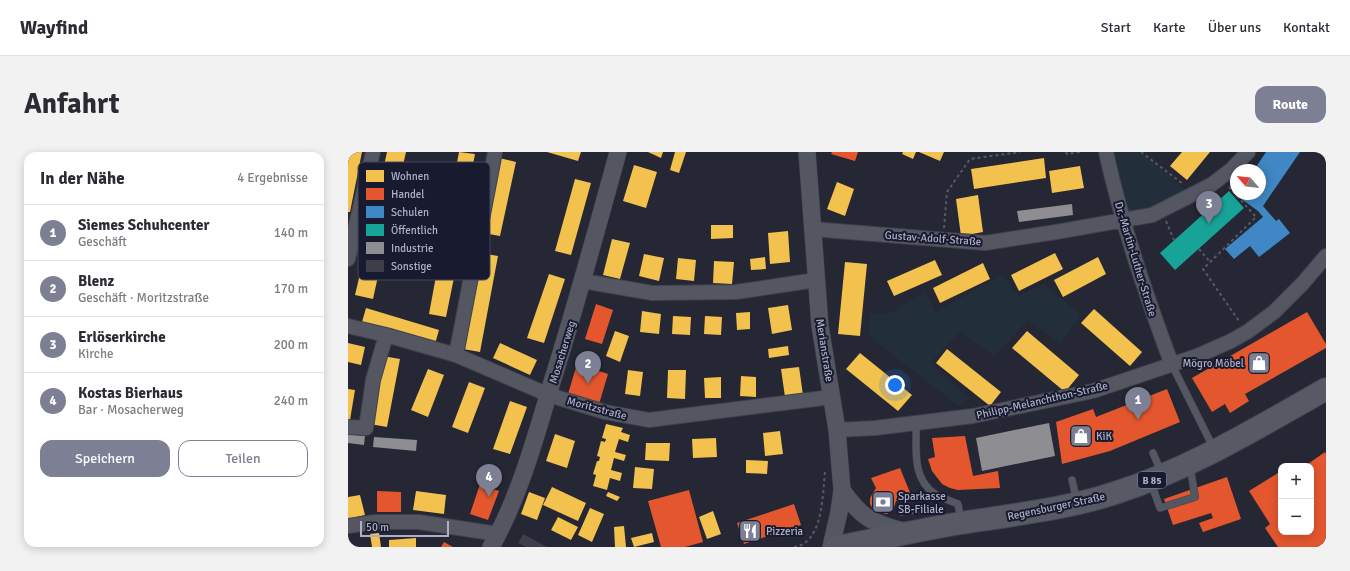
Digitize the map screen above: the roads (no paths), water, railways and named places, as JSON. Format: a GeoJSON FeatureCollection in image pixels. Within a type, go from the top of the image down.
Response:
{"type":"FeatureCollection","features":[{"type":"Feature","properties":{"kind":"main road","name":"Regensburger Straße"},"geometry":{"type":"LineString","coordinates":[[837,547],[902,524],[1078,503],[1114,494],[1190,464],[1326,389]]}},
{"type":"Feature","properties":{"kind":"street"},"geometry":{"type":"LineString","coordinates":[[371,162],[373,152]]}},
{"type":"Feature","properties":{"kind":"street"},"geometry":{"type":"LineString","coordinates":[[490,178],[495,152]]}},
{"type":"Feature","properties":{"kind":"street","name":"Mosacherweg"},"geometry":{"type":"LineString","coordinates":[[495,541],[516,493],[549,395],[583,281],[618,152]]}},
{"type":"Feature","properties":{"kind":"street","name":"Merianstraße"},"geometry":{"type":"LineString","coordinates":[[807,152],[820,326],[838,430],[842,490],[839,512],[831,547]]}},
{"type":"Feature","properties":{"kind":"street","name":"Dr.-Martin-Luther-Straße"},"geometry":{"type":"LineString","coordinates":[[1106,152],[1114,186],[1144,288],[1172,365]]}},
{"type":"Feature","properties":{"kind":"street","name":"Gustav-Adolf-Straße"},"geometry":{"type":"LineString","coordinates":[[812,229],[985,243],[1124,220],[1152,215],[1195,193],[1232,169],[1248,152]]}},
{"type":"Feature","properties":{"kind":"street"},"geometry":{"type":"LineString","coordinates":[[348,259],[358,216]]}},
{"type":"Feature","properties":{"kind":"street","name":"Philipp-Melanchthon-Straße"},"geometry":{"type":"LineString","coordinates":[[838,430],[875,428],[973,416],[1093,391],[1172,365],[1197,356],[1247,332],[1274,312],[1303,283],[1326,256]]}},
{"type":"Feature","properties":{"kind":"street"},"geometry":{"type":"LineString","coordinates":[[456,355],[470,280]]}},
{"type":"Feature","properties":{"kind":"street"},"geometry":{"type":"LineString","coordinates":[[583,281],[652,293],[736,292],[816,280]]}},
{"type":"Feature","properties":{"kind":"street","name":"Moritzstraße"},"geometry":{"type":"LineString","coordinates":[[348,326],[456,355],[549,395],[604,412],[649,420],[832,398]]}},
{"type":"Feature","properties":{"kind":"street"},"geometry":{"type":"LineString","coordinates":[[348,427],[366,428],[373,380],[386,335]]}},
{"type":"Feature","properties":{"kind":"street"},"geometry":{"type":"LineString","coordinates":[[842,490],[856,508],[868,518],[883,526],[902,524]]}},
{"type":"Feature","properties":{"kind":"street"},"geometry":{"type":"LineString","coordinates":[[348,526],[375,522],[419,522],[495,541]]}},
{"type":"Feature","properties":{"kind":"lane"},"geometry":{"type":"LineString","coordinates":[[1172,365],[1215,451]]}},
{"type":"Feature","properties":{"kind":"lane"},"geometry":{"type":"LineString","coordinates":[[916,423],[917,468],[922,482],[935,494],[958,504],[960,516]]}},
{"type":"Feature","properties":{"kind":"lane"},"geometry":{"type":"LineString","coordinates":[[1153,453],[1160,508],[1195,497],[1190,464]]}},
{"type":"Feature","properties":{"kind":"lane"},"geometry":{"type":"LineString","coordinates":[[1072,480],[1078,503]]}},
{"type":"Feature","properties":{"kind":"place","name":"Erlöserkirche"},"geometry":{"type":"Point","coordinates":[1209,224]}},
{"type":"Feature","properties":{"kind":"place","name":"Mögro Möbel"},"geometry":{"type":"Point","coordinates":[1259,363]}},
{"type":"Feature","properties":{"kind":"place","name":"Blenz"},"geometry":{"type":"Point","coordinates":[588,384]}},
{"type":"Feature","properties":{"kind":"place","name":"Siemes Schuhcenter"},"geometry":{"type":"Point","coordinates":[1138,420]}},
{"type":"Feature","properties":{"kind":"place","name":"KiK"},"geometry":{"type":"Point","coordinates":[1081,436]}},
{"type":"Feature","properties":{"kind":"place","name":"Kostas Bierhaus"},"geometry":{"type":"Point","coordinates":[489,497]}},
{"type":"Feature","properties":{"kind":"place","name":"Sparkasse SB-Filiale"},"geometry":{"type":"Point","coordinates":[883,502]}},
{"type":"Feature","properties":{"kind":"place","name":"Pizzeria"},"geometry":{"type":"Point","coordinates":[750,531]}}]}
